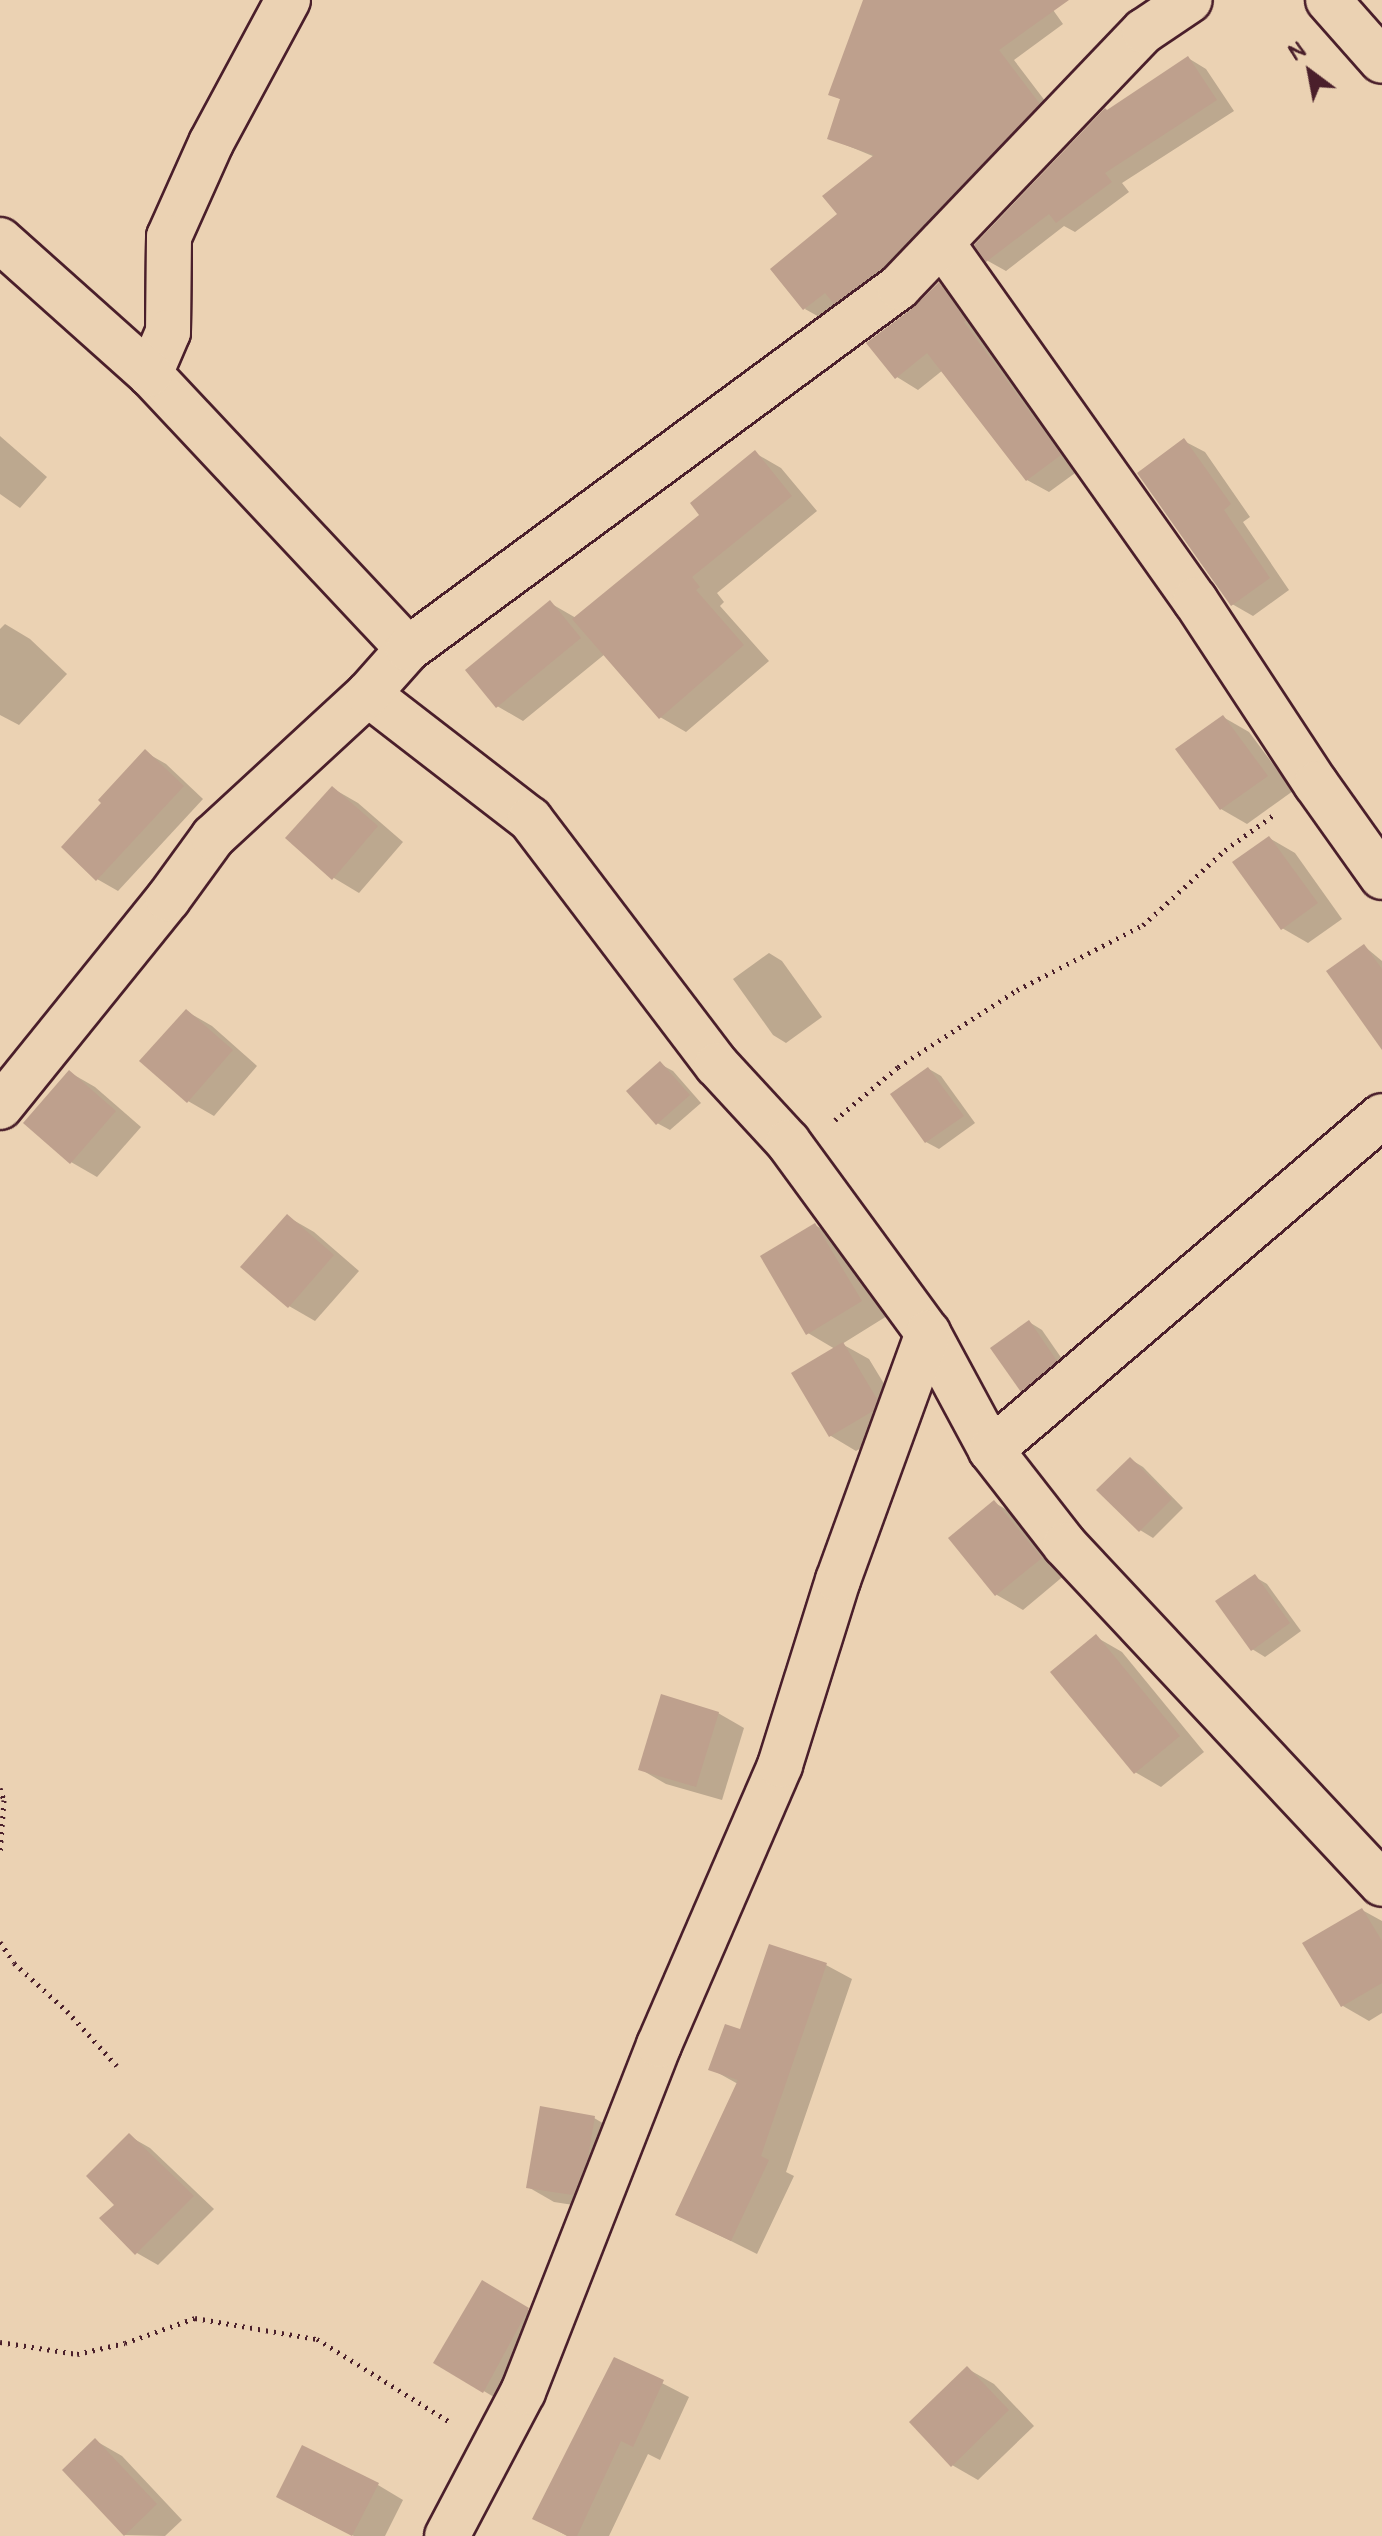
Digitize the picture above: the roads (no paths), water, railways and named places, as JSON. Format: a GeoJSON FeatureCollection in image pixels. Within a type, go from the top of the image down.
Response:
{"type":"FeatureCollection","features":[{"type":"Feature","properties":{"kind":"street"},"geometry":{"type":"LineString","coordinates":[[150,374],[168,332],[169,237],[211,143],[288,0]]}},
{"type":"Feature","properties":{"kind":"street"},"geometry":{"type":"LineString","coordinates":[[0,1107],[168,899],[213,837],[368,694],[408,649],[899,287],[1144,31],[1190,0]]}},
{"type":"Feature","properties":{"kind":"street"},"geometry":{"type":"LineString","coordinates":[[1328,0],[1382,61]]}},
{"type":"Feature","properties":{"kind":"street"},"geometry":{"type":"LineString","coordinates":[[0,240],[150,374],[408,649]]}},
{"type":"Feature","properties":{"kind":"street"},"geometry":{"type":"LineString","coordinates":[[942,243],[1195,600],[1316,784],[1382,877]]}},
{"type":"Feature","properties":{"kind":"street"},"geometry":{"type":"LineString","coordinates":[[368,694],[530,819],[717,1065],[788,1142],[928,1333],[991,1450],[1065,1545],[1382,1884]]}},
{"type":"Feature","properties":{"kind":"street"},"geometry":{"type":"LineString","coordinates":[[991,1450],[1382,1116]]}},
{"type":"Feature","properties":{"kind":"street"},"geometry":{"type":"LineString","coordinates":[[447,2536],[523,2392],[659,2045],[780,1765],[838,1580],[928,1333]]}}]}
